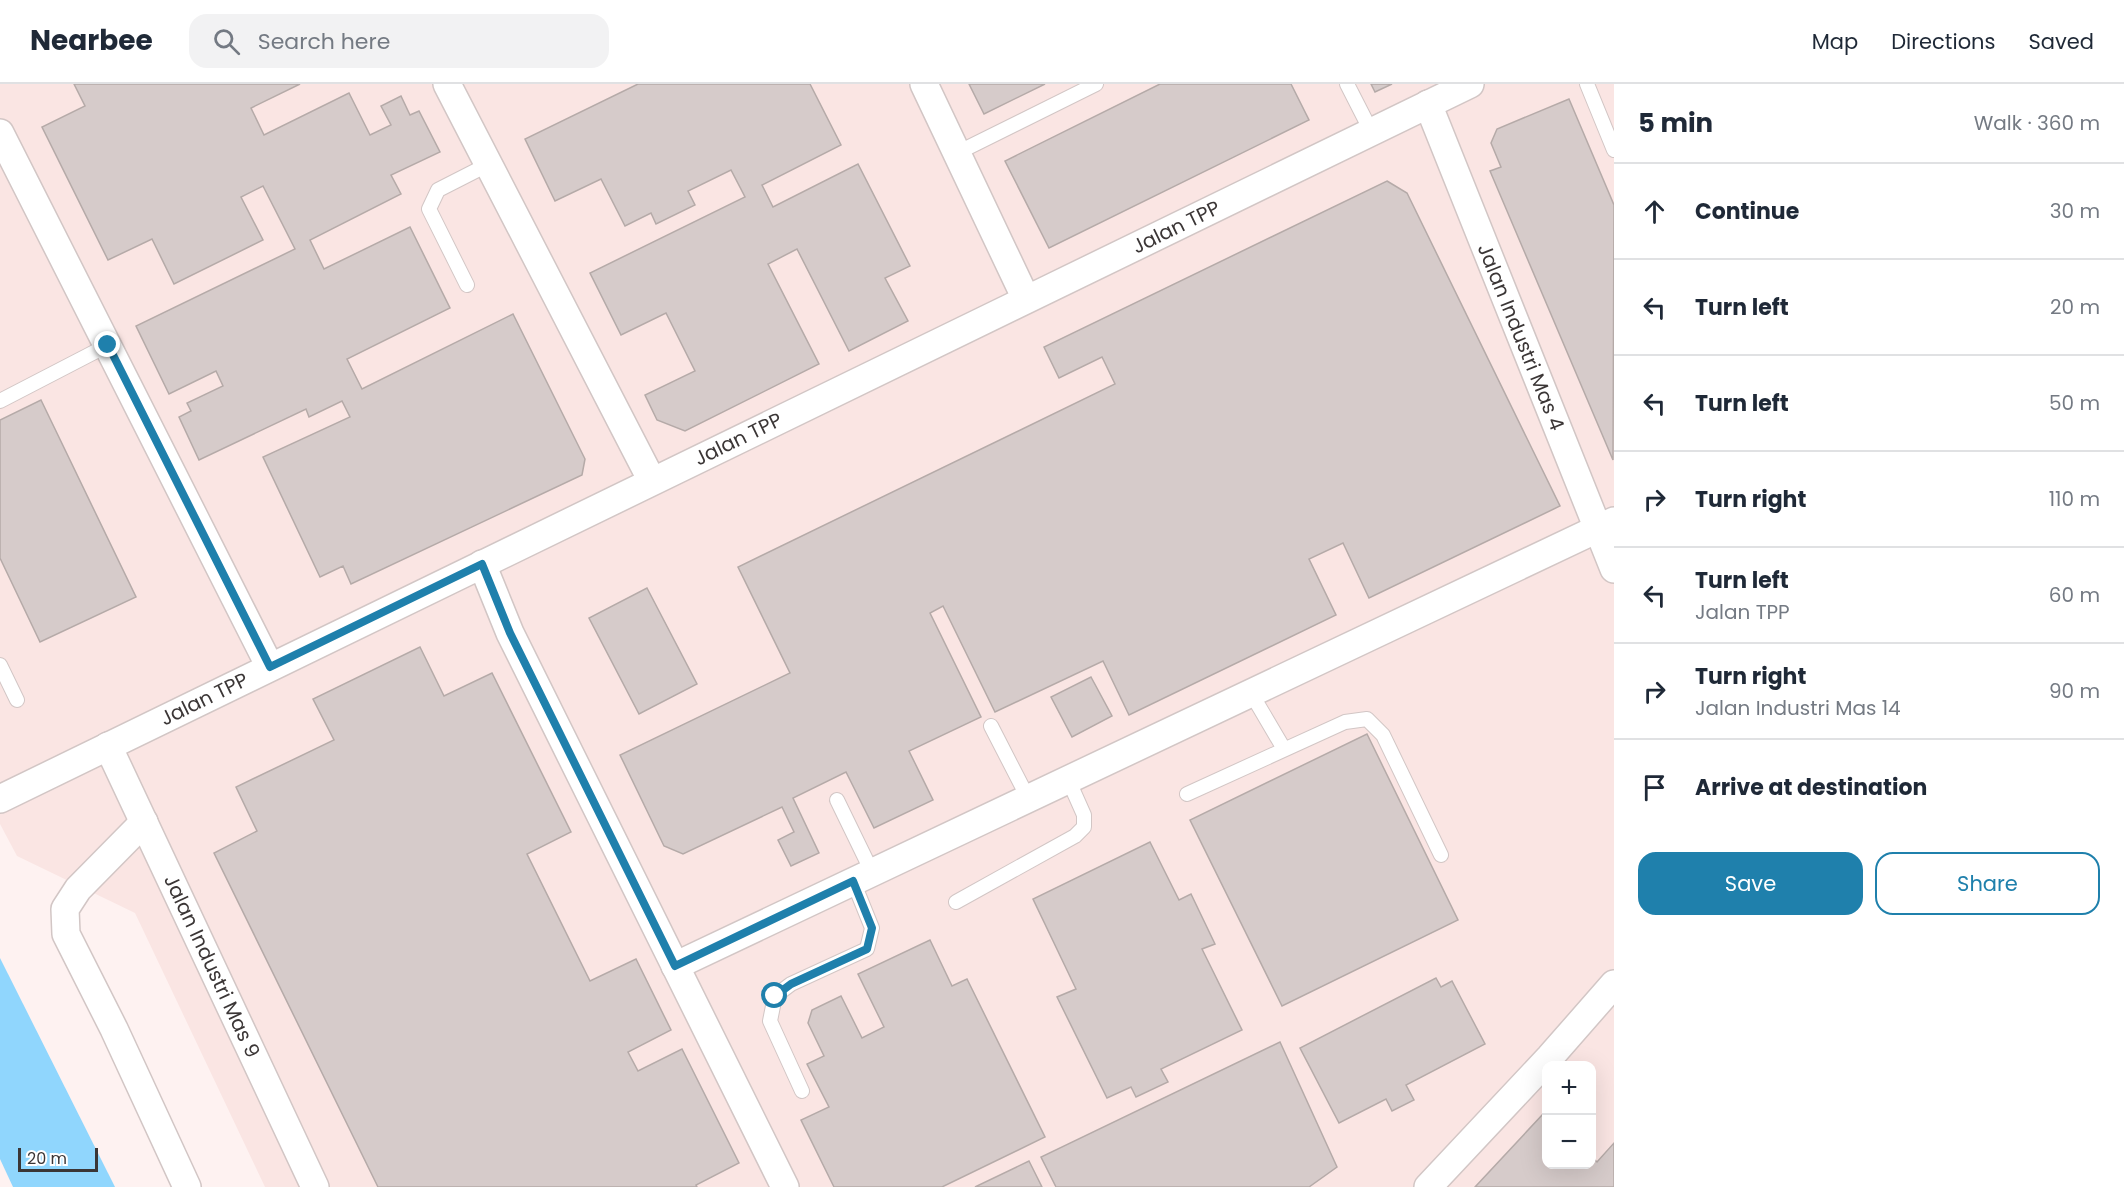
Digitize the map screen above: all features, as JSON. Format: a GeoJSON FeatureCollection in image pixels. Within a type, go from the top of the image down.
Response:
{"type":"FeatureCollection","features":[{"type":"Feature","properties":{"kind":"street"},"geometry":{"type":"LineString","coordinates":[[447,84],[652,481]]}},
{"type":"Feature","properties":{"kind":"street"},"geometry":{"type":"LineString","coordinates":[[924,84],[1026,299]]}},
{"type":"Feature","properties":{"kind":"street","name":"Jalan TPP"},"geometry":{"type":"LineString","coordinates":[[4,797],[1470,84]]}},
{"type":"Feature","properties":{"kind":"street","name":"Jalan Industri Mas 4"},"geometry":{"type":"LineString","coordinates":[[1428,104],[1606,525],[1614,569]]}},
{"type":"Feature","properties":{"kind":"street"},"geometry":{"type":"LineString","coordinates":[[0,134],[270,667]]}},
{"type":"Feature","properties":{"kind":"street"},"geometry":{"type":"LineString","coordinates":[[675,966],[1606,525]]}},
{"type":"Feature","properties":{"kind":"street"},"geometry":{"type":"LineString","coordinates":[[482,564],[510,633],[785,1187]]}},
{"type":"Feature","properties":{"kind":"street","name":"Jalan Industri Mas 9"},"geometry":{"type":"LineString","coordinates":[[108,746],[315,1187]]}},
{"type":"Feature","properties":{"kind":"street"},"geometry":{"type":"LineString","coordinates":[[144,822],[78,889],[65,909],[66,934],[114,1029],[187,1187]]}},
{"type":"Feature","properties":{"kind":"street"},"geometry":{"type":"LineString","coordinates":[[1428,1187],[1550,1057],[1614,984]]}},
{"type":"Feature","properties":{"kind":"lane"},"geometry":{"type":"LineString","coordinates":[[957,153],[1096,84]]}},
{"type":"Feature","properties":{"kind":"lane"},"geometry":{"type":"LineString","coordinates":[[1347,84],[1371,131]]}},
{"type":"Feature","properties":{"kind":"lane"},"geometry":{"type":"LineString","coordinates":[[1587,84],[1614,150]]}},
{"type":"Feature","properties":{"kind":"lane"},"geometry":{"type":"LineString","coordinates":[[467,285],[429,209],[438,190],[489,164]]}},
{"type":"Feature","properties":{"kind":"lane"},"geometry":{"type":"LineString","coordinates":[[0,400],[108,345]]}},
{"type":"Feature","properties":{"kind":"lane"},"geometry":{"type":"LineString","coordinates":[[0,665],[17,700]]}},
{"type":"Feature","properties":{"kind":"lane"},"geometry":{"type":"LineString","coordinates":[[1251,693],[1284,749]]}},
{"type":"Feature","properties":{"kind":"lane"},"geometry":{"type":"LineString","coordinates":[[1187,794],[1345,722],[1366,719],[1383,735],[1441,855]]}},
{"type":"Feature","properties":{"kind":"lane"},"geometry":{"type":"LineString","coordinates":[[991,726],[1028,798]]}},
{"type":"Feature","properties":{"kind":"lane"},"geometry":{"type":"LineString","coordinates":[[956,902],[1075,836],[1084,827],[1084,815],[1068,779]]}},
{"type":"Feature","properties":{"kind":"lane"},"geometry":{"type":"LineString","coordinates":[[802,1091],[770,1021],[775,996],[791,984],[867,949],[872,928],[862,877],[837,800]]}},
{"type":"Feature","properties":{"kind":"shaded area"},"geometry":{"type":"Polygon","coordinates":[[[0,84],[1614,84],[1614,1187],[265,1187],[135,913],[17,856],[0,824],[0,84]]]}},
{"type":"Feature","properties":{"kind":"water"},"geometry":{"type":"Polygon","coordinates":[[[0,958],[115,1187],[13,1187],[0,1159],[0,958]]]}},
{"type":"Feature","properties":{"kind":"building"},"geometry":{"type":"Polygon","coordinates":[[[74,84],[300,84],[251,108],[264,135],[349,93],[370,135],[391,125],[381,106],[401,96],[410,115],[419,111],[440,152],[391,175],[401,194],[310,240],[324,269],[410,227],[450,308],[347,359],[362,389],[513,314],[585,459],[582,475],[351,584],[343,566],[320,577],[263,457],[350,417],[342,401],[309,417],[306,409],[199,460],[179,417],[191,411],[187,403],[223,386],[216,371],[169,394],[136,326],[295,249],[263,186],[241,197],[263,240],[174,284],[152,239],[108,260],[42,127],[85,106],[74,84]]]}},
{"type":"Feature","properties":{"kind":"building"},"geometry":{"type":"Polygon","coordinates":[[[638,84],[810,84],[841,145],[762,185],[773,207],[858,164],[910,266],[885,278],[908,321],[849,351],[797,249],[768,264],[819,364],[685,431],[657,420],[645,395],[695,371],[666,313],[621,335],[590,273],[745,197],[731,170],[688,191],[695,205],[656,224],[651,213],[625,226],[601,179],[555,201],[525,139],[638,84]]]}},
{"type":"Feature","properties":{"kind":"building"},"geometry":{"type":"Polygon","coordinates":[[[969,84],[1045,84],[984,114],[969,84]]]}},
{"type":"Feature","properties":{"kind":"building"},"geometry":{"type":"Polygon","coordinates":[[[1160,84],[1291,84],[1309,120],[1049,248],[1005,161],[1160,84]]]}},
{"type":"Feature","properties":{"kind":"building"},"geometry":{"type":"Polygon","coordinates":[[[1371,84],[1392,84],[1375,92],[1371,84]]]}},
{"type":"Feature","properties":{"kind":"building"},"geometry":{"type":"Polygon","coordinates":[[[1569,99],[1614,205],[1613,460],[1490,171],[1501,167],[1491,143],[1497,129],[1569,99]]]}},
{"type":"Feature","properties":{"kind":"building"},"geometry":{"type":"Polygon","coordinates":[[[1387,181],[1407,193],[1560,506],[1369,598],[1343,543],[1309,559],[1336,615],[1129,715],[1103,661],[995,712],[943,606],[930,613],[981,717],[909,751],[933,800],[874,828],[846,772],[793,798],[819,853],[791,866],[778,840],[794,832],[782,807],[683,854],[664,846],[620,755],[790,673],[738,567],[1115,384],[1102,357],[1059,378],[1044,347],[1387,181]]]}},
{"type":"Feature","properties":{"kind":"building"},"geometry":{"type":"Polygon","coordinates":[[[41,400],[136,597],[40,642],[0,558],[0,420],[41,400]]]}},
{"type":"Feature","properties":{"kind":"building"},"geometry":{"type":"Polygon","coordinates":[[[647,588],[697,684],[639,714],[589,618],[647,588]]]}},
{"type":"Feature","properties":{"kind":"building"},"geometry":{"type":"Polygon","coordinates":[[[420,647],[444,696],[492,673],[571,832],[527,854],[590,981],[636,959],[671,1030],[628,1052],[638,1071],[682,1049],[739,1163],[696,1185],[697,1187],[378,1187],[214,853],[257,831],[236,787],[334,740],[313,699],[420,647]]]}},
{"type":"Feature","properties":{"kind":"building"},"geometry":{"type":"Polygon","coordinates":[[[1091,677],[1112,716],[1072,737],[1051,697],[1091,677]]]}},
{"type":"Feature","properties":{"kind":"building"},"geometry":{"type":"Polygon","coordinates":[[[1367,734],[1458,920],[1282,1006],[1190,820],[1367,734]]]}},
{"type":"Feature","properties":{"kind":"building"},"geometry":{"type":"Polygon","coordinates":[[[1150,842],[1179,900],[1191,894],[1215,944],[1202,949],[1242,1030],[1161,1069],[1168,1082],[1136,1097],[1131,1087],[1107,1098],[1057,997],[1076,989],[1033,899],[1150,842]]]}},
{"type":"Feature","properties":{"kind":"building"},"geometry":{"type":"Polygon","coordinates":[[[930,940],[952,986],[967,979],[1045,1137],[942,1187],[834,1187],[801,1120],[829,1107],[807,1064],[824,1056],[808,1023],[812,1010],[841,996],[862,1038],[884,1027],[858,974],[930,940]]]}},
{"type":"Feature","properties":{"kind":"building"},"geometry":{"type":"Polygon","coordinates":[[[1436,978],[1441,987],[1452,981],[1485,1044],[1406,1085],[1414,1100],[1392,1111],[1386,1099],[1339,1123],[1300,1048],[1436,978]]]}},
{"type":"Feature","properties":{"kind":"building"},"geometry":{"type":"Polygon","coordinates":[[[1280,1042],[1337,1167],[1309,1187],[1056,1187],[1041,1157],[1280,1042]]]}},
{"type":"Feature","properties":{"kind":"building"},"geometry":{"type":"Polygon","coordinates":[[[1542,1115],[1542,1169],[1596,1169],[1596,1161],[1614,1143],[1614,1187],[1475,1187],[1542,1115]]]}},
{"type":"Feature","properties":{"kind":"building"},"geometry":{"type":"Polygon","coordinates":[[[1029,1161],[1042,1187],[975,1187],[1029,1161]]]}},
{"type":"Feature","properties":{"kind":"route"},"geometry":{"type":"LineString","coordinates":[[108,345],[270,667],[482,564],[510,633],[675,966],[853,881],[872,928],[867,949],[791,984],[775,996]]}}]}
